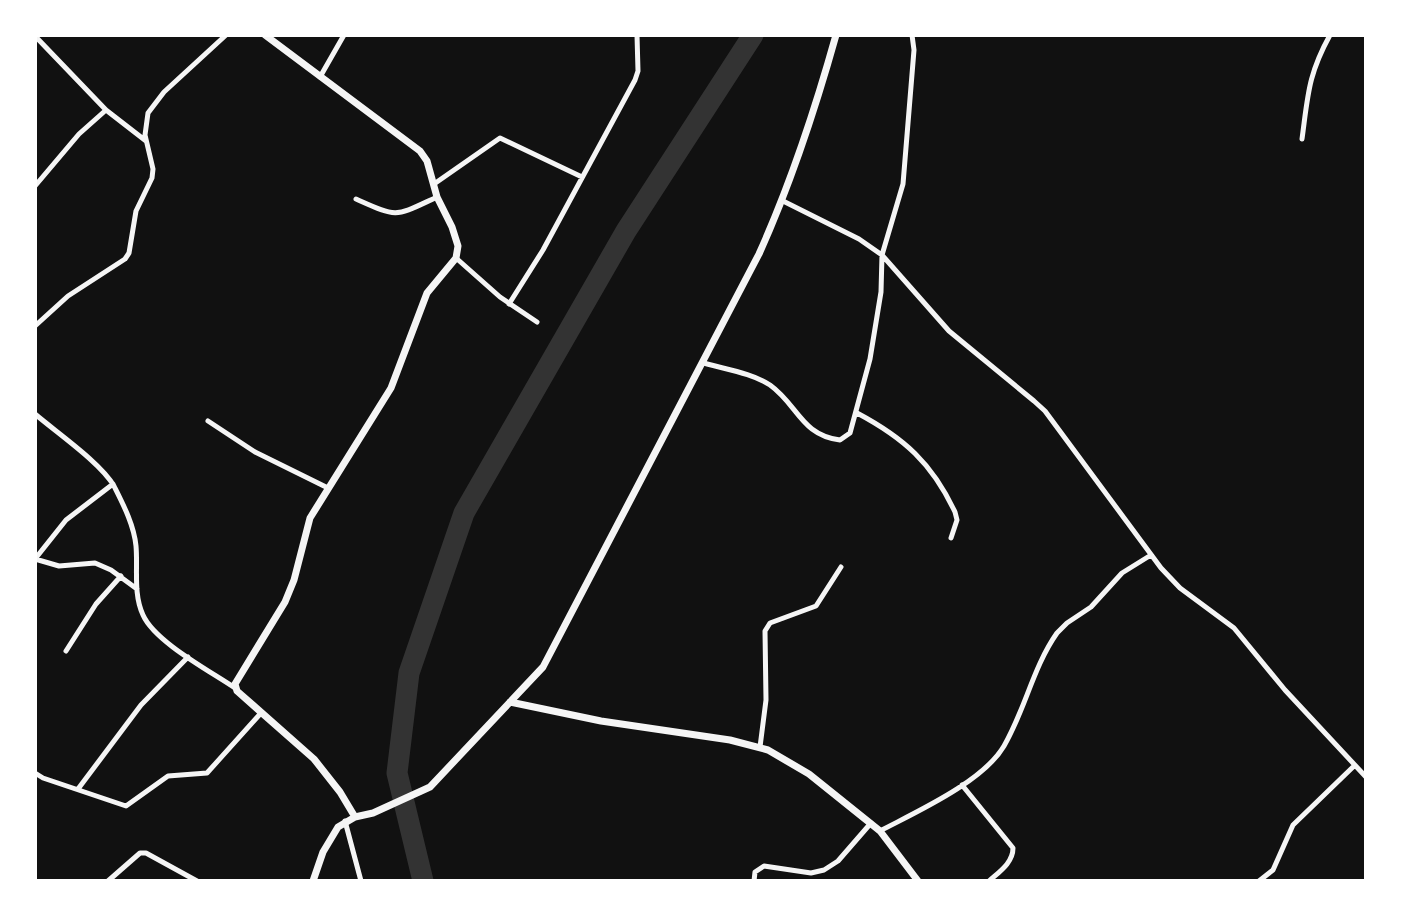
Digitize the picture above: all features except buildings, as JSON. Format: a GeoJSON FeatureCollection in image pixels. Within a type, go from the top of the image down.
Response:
{"type":"FeatureCollection","features":[{"type":"Feature","properties":{"kind":"street"},"geometry":{"type":"LineString","coordinates":[[35,326],[68,296],[129,253],[136,211],[152,178],[153,169],[144,127],[154,103],[226,35]]}},
{"type":"Feature","properties":{"kind":"street"},"geometry":{"type":"LineString","coordinates":[[234,688],[280,613],[294,580],[307,526],[391,388],[427,293],[456,258],[458,246],[453,227],[437,197],[427,161],[410,141],[265,35]]}},
{"type":"Feature","properties":{"kind":"street"},"geometry":{"type":"LineString","coordinates":[[320,77],[344,35]]}},
{"type":"Feature","properties":{"kind":"street"},"geometry":{"type":"LineString","coordinates":[[509,304],[532,268],[637,75],[637,35]]}},
{"type":"Feature","properties":{"kind":"street"},"geometry":{"type":"LineString","coordinates":[[313,881],[331,838],[345,821],[408,799],[438,780],[551,656],[759,254],[783,201],[813,116],[836,35]]}},
{"type":"Feature","properties":{"kind":"street"},"geometry":{"type":"LineString","coordinates":[[704,363],[773,387],[809,428],[827,438],[845,438],[853,427],[870,359],[881,292],[882,255],[903,184],[914,50],[912,35]]}},
{"type":"Feature","properties":{"kind":"street"},"geometry":{"type":"LineString","coordinates":[[1302,139],[1308,89],[1318,58],[1330,35]]}},
{"type":"Feature","properties":{"kind":"street"},"geometry":{"type":"LineString","coordinates":[[35,36],[107,110],[146,141]]}},
{"type":"Feature","properties":{"kind":"street"},"geometry":{"type":"LineString","coordinates":[[35,186],[79,134],[107,110]]}},
{"type":"Feature","properties":{"kind":"street"},"geometry":{"type":"LineString","coordinates":[[435,184],[500,138],[582,177]]}},
{"type":"Feature","properties":{"kind":"street"},"geometry":{"type":"LineString","coordinates":[[356,199],[387,213],[397,214],[437,197]]}},
{"type":"Feature","properties":{"kind":"street"},"geometry":{"type":"LineString","coordinates":[[783,201],[859,239],[882,255],[949,331],[1045,411],[1150,555],[1180,588],[1234,628],[1285,691],[1366,776]]}},
{"type":"Feature","properties":{"kind":"street"},"geometry":{"type":"LineString","coordinates":[[456,258],[509,304],[537,322]]}},
{"type":"Feature","properties":{"kind":"street"},"geometry":{"type":"LineString","coordinates":[[857,413],[887,430],[920,457],[955,512],[957,520],[951,538]]}},
{"type":"Feature","properties":{"kind":"street"},"geometry":{"type":"LineString","coordinates":[[35,414],[98,467],[113,484],[136,543],[137,589],[140,607],[148,624],[188,657],[234,688],[313,759],[340,792],[355,817]]}},
{"type":"Feature","properties":{"kind":"street"},"geometry":{"type":"LineString","coordinates":[[208,421],[254,452],[328,488]]}},
{"type":"Feature","properties":{"kind":"street"},"geometry":{"type":"LineString","coordinates":[[113,484],[66,520],[35,559],[59,566],[95,563],[121,576],[137,589]]}},
{"type":"Feature","properties":{"kind":"street"},"geometry":{"type":"LineString","coordinates":[[880,831],[962,785],[997,757],[1056,633],[1091,607],[1122,573],[1150,555]]}},
{"type":"Feature","properties":{"kind":"street"},"geometry":{"type":"LineString","coordinates":[[760,747],[766,700],[765,631],[771,623],[816,606],[842,567]]}},
{"type":"Feature","properties":{"kind":"street"},"geometry":{"type":"LineString","coordinates":[[66,651],[96,604],[121,576]]}},
{"type":"Feature","properties":{"kind":"street"},"geometry":{"type":"LineString","coordinates":[[78,789],[141,705],[188,657]]}},
{"type":"Feature","properties":{"kind":"street"},"geometry":{"type":"LineString","coordinates":[[510,702],[601,721],[760,747],[809,774],[871,823],[890,841],[914,879]]}},
{"type":"Feature","properties":{"kind":"street"},"geometry":{"type":"LineString","coordinates":[[35,773],[126,806],[169,776],[207,773],[261,713]]}},
{"type":"Feature","properties":{"kind":"street"},"geometry":{"type":"LineString","coordinates":[[1259,881],[1273,870],[1293,825],[1354,765]]}},
{"type":"Feature","properties":{"kind":"street"},"geometry":{"type":"LineString","coordinates":[[962,785],[1013,848],[1008,864],[989,881]]}},
{"type":"Feature","properties":{"kind":"street"},"geometry":{"type":"LineString","coordinates":[[345,821],[361,881]]}},
{"type":"Feature","properties":{"kind":"street"},"geometry":{"type":"LineString","coordinates":[[754,881],[755,872],[764,866],[811,873],[831,867],[871,823]]}},
{"type":"Feature","properties":{"kind":"street"},"geometry":{"type":"LineString","coordinates":[[108,881],[140,853],[146,853],[197,881]]}},
{"type":"Feature","properties":{"kind":"waterway"},"geometry":{"type":"LineString","coordinates":[[423,881],[397,773],[409,673],[464,513],[626,231],[753,35]]}}]}
